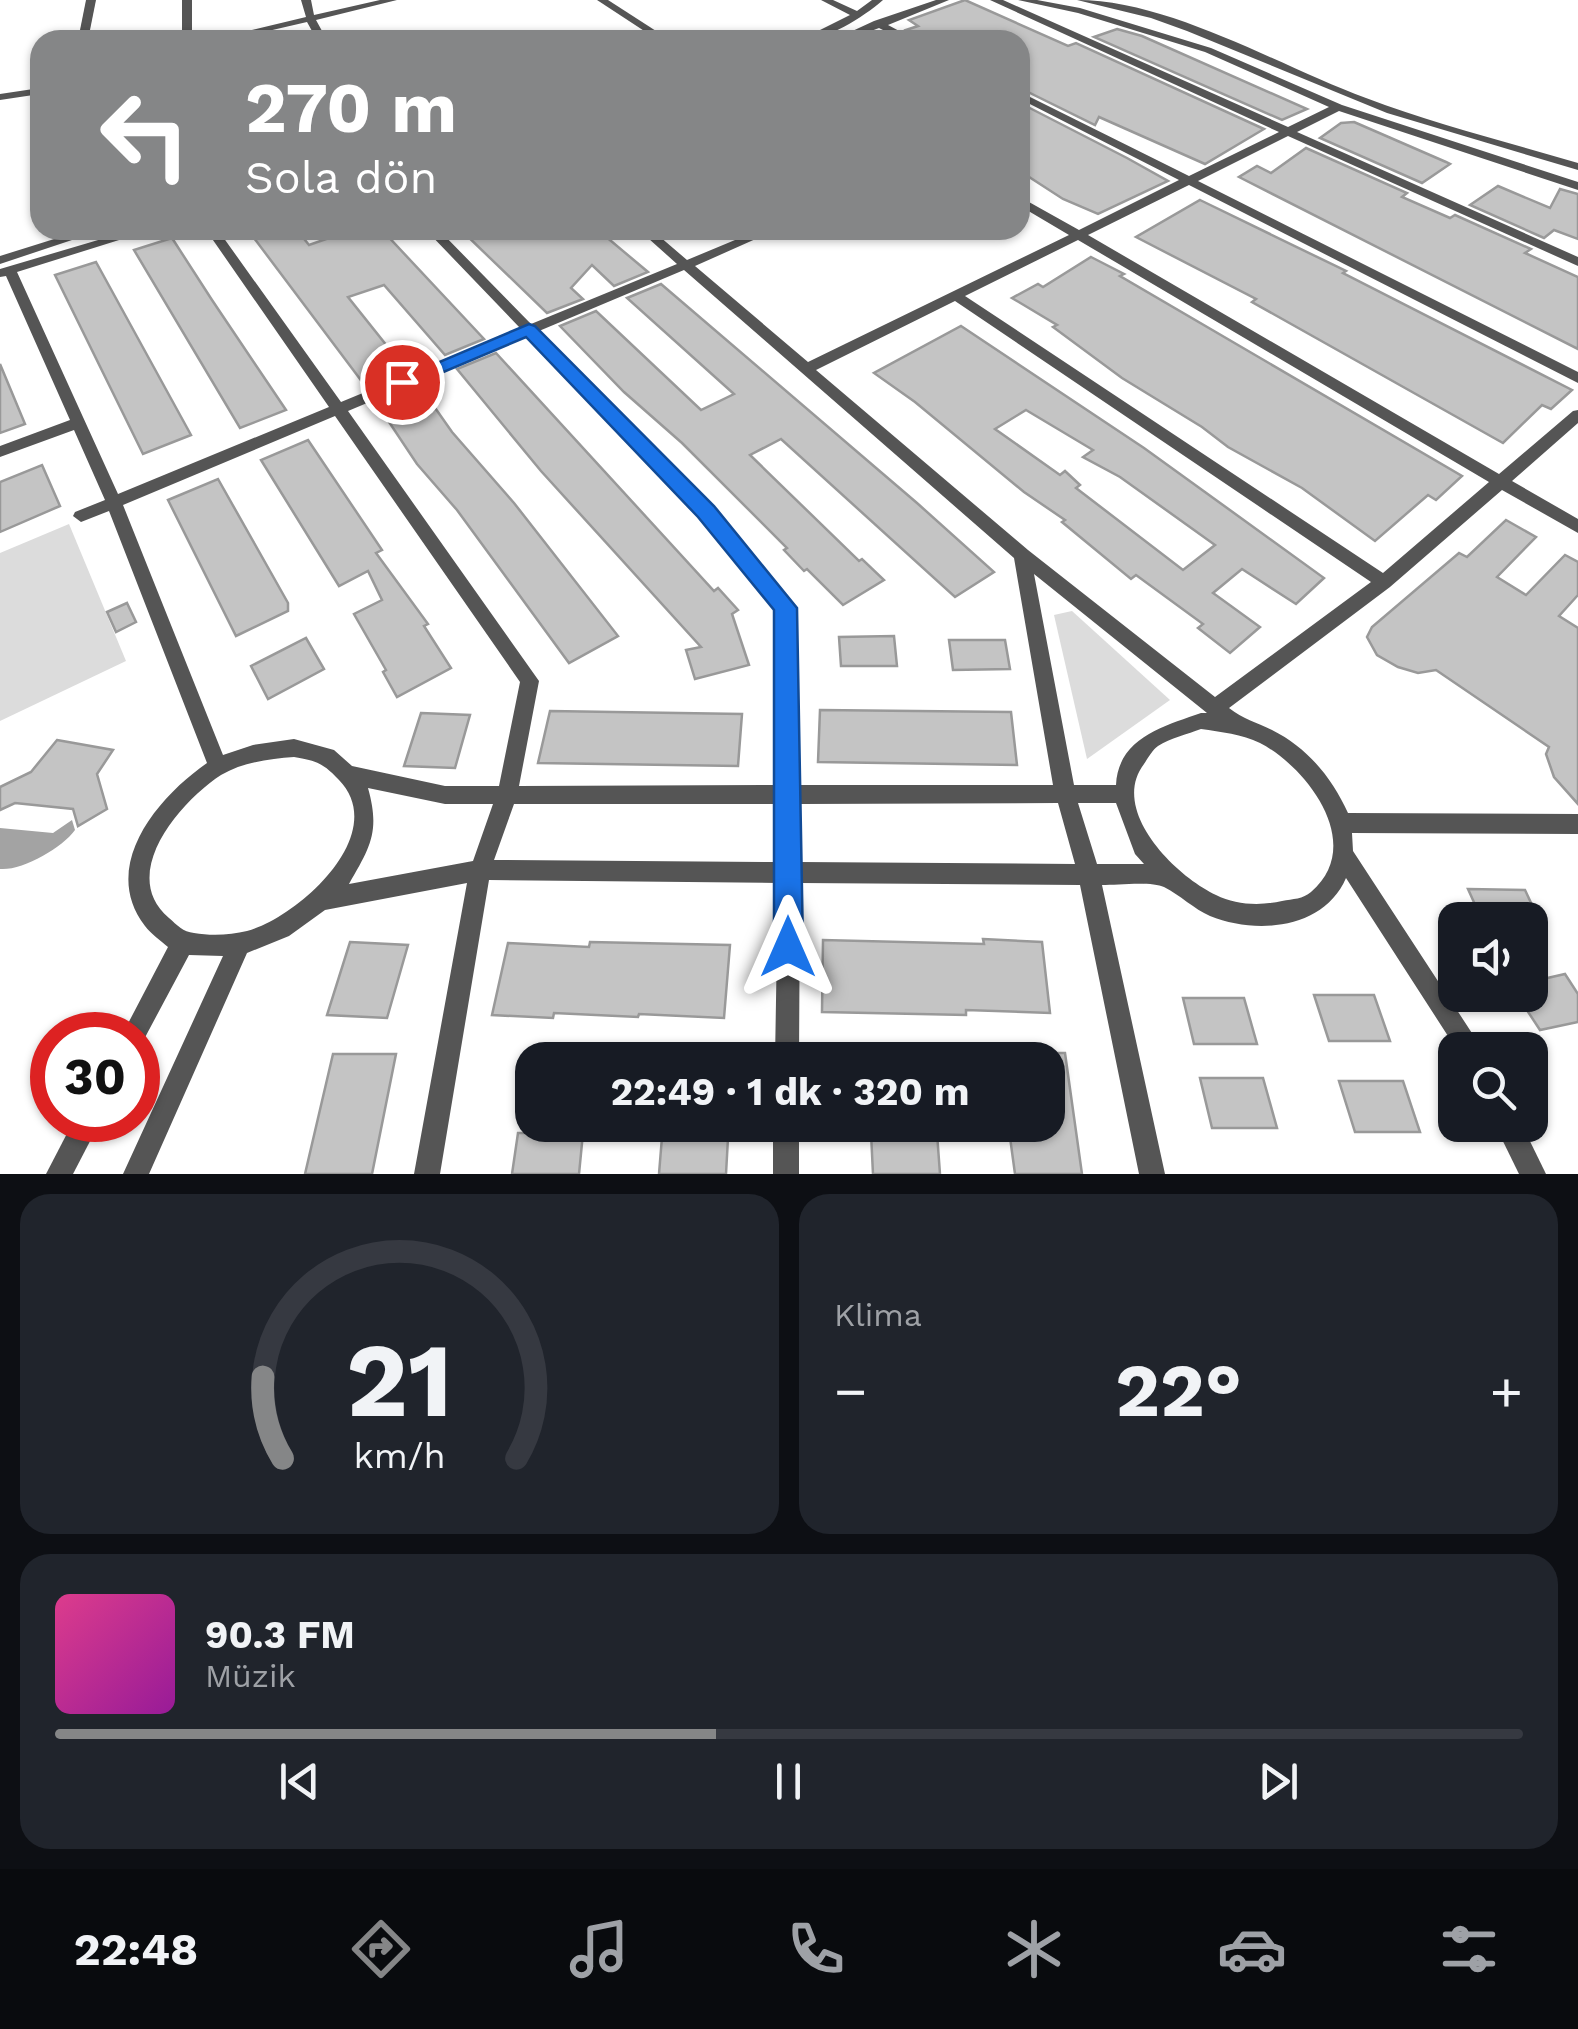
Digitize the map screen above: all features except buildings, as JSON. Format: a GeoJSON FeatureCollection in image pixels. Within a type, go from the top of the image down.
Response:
{"type":"FeatureCollection","features":[{"type":"Feature","properties":{"kind":"street"},"geometry":{"type":"LineString","coordinates":[[85,30],[91,0]]}},
{"type":"Feature","properties":{"kind":"street"},"geometry":{"type":"LineString","coordinates":[[187,0],[187,30]]}},
{"type":"Feature","properties":{"kind":"street"},"geometry":{"type":"LineString","coordinates":[[306,0],[316,30]]}},
{"type":"Feature","properties":{"kind":"street"},"geometry":{"type":"LineString","coordinates":[[264,30],[392,0]]}},
{"type":"Feature","properties":{"kind":"street"},"geometry":{"type":"LineString","coordinates":[[602,0],[649,30]]}},
{"type":"Feature","properties":{"kind":"street"},"geometry":{"type":"LineString","coordinates":[[826,0],[858,14]]}},
{"type":"Feature","properties":{"kind":"street"},"geometry":{"type":"LineString","coordinates":[[825,30],[878,0]]}},
{"type":"Feature","properties":{"kind":"street"},"geometry":{"type":"LineString","coordinates":[[861,30],[944,0]]}},
{"type":"Feature","properties":{"kind":"street"},"geometry":{"type":"LineString","coordinates":[[995,0],[1578,262]]}},
{"type":"Feature","properties":{"kind":"street"},"geometry":{"type":"LineString","coordinates":[[1023,0],[1080,11],[1208,50],[1338,107],[1578,186]]}},
{"type":"Feature","properties":{"kind":"street"},"geometry":{"type":"LineString","coordinates":[[1082,0],[1124,6],[1170,21],[1366,102],[1578,167]]}},
{"type":"Feature","properties":{"kind":"street"},"geometry":{"type":"LineString","coordinates":[[877,23],[891,30]]}},
{"type":"Feature","properties":{"kind":"street"},"geometry":{"type":"LineString","coordinates":[[0,96],[30,92]]}},
{"type":"Feature","properties":{"kind":"street"},"geometry":{"type":"LineString","coordinates":[[1030,100],[1578,378]]}},
{"type":"Feature","properties":{"kind":"street"},"geometry":{"type":"LineString","coordinates":[[806,369],[1338,107]]}},
{"type":"Feature","properties":{"kind":"street"},"geometry":{"type":"LineString","coordinates":[[1030,207],[1578,527]]}},
{"type":"Feature","properties":{"kind":"street"},"geometry":{"type":"LineString","coordinates":[[3,268],[68,240]]}},
{"type":"Feature","properties":{"kind":"street"},"geometry":{"type":"LineString","coordinates":[[3,268],[108,240]]}},
{"type":"Feature","properties":{"kind":"street"},"geometry":{"type":"LineString","coordinates":[[219,240],[530,681],[506,795],[480,870],[427,1174]]}},
{"type":"Feature","properties":{"kind":"street"},"geometry":{"type":"LineString","coordinates":[[442,240],[706,511],[786,608],[790,795],[787,1042]]}},
{"type":"Feature","properties":{"kind":"street"},"geometry":{"type":"LineString","coordinates":[[656,240],[1022,555],[1236,725]]}},
{"type":"Feature","properties":{"kind":"street"},"geometry":{"type":"LineString","coordinates":[[80,516],[746,240]]}},
{"type":"Feature","properties":{"kind":"street"},"geometry":{"type":"LineString","coordinates":[[3,268],[80,422],[218,766]]}},
{"type":"Feature","properties":{"kind":"street"},"geometry":{"type":"LineString","coordinates":[[955,295],[1384,582]]}},
{"type":"Feature","properties":{"kind":"street"},"geometry":{"type":"LineString","coordinates":[[1214,708],[1384,582],[1578,415]]}},
{"type":"Feature","properties":{"kind":"street"},"geometry":{"type":"LineString","coordinates":[[0,452],[80,422]]}},
{"type":"Feature","properties":{"kind":"street"},"geometry":{"type":"LineString","coordinates":[[1022,555],[1065,794],[1089,874],[1152,1174]]}},
{"type":"Feature","properties":{"kind":"street"},"geometry":{"type":"LineString","coordinates":[[1202,720],[1236,725],[1271,739],[1302,761],[1327,790],[1342,823],[1344,856],[1333,884],[1309,906],[1276,916],[1224,909],[1197,899],[1163,874],[1134,835],[1123,794],[1128,764],[1145,741],[1170,726],[1202,720]]}},
{"type":"Feature","properties":{"kind":"street"},"geometry":{"type":"LineString","coordinates":[[352,775],[363,801],[362,832],[350,866],[325,898],[296,922],[238,948],[183,943],[158,928],[142,904],[138,875],[146,844],[163,814],[188,787],[218,766],[256,751],[294,748],[328,756],[352,775],[445,795],[1123,794]]}},
{"type":"Feature","properties":{"kind":"street"},"geometry":{"type":"LineString","coordinates":[[1342,823],[1578,824]]}},
{"type":"Feature","properties":{"kind":"street"},"geometry":{"type":"LineString","coordinates":[[1344,856],[1459,1032]]}},
{"type":"Feature","properties":{"kind":"street"},"geometry":{"type":"LineString","coordinates":[[325,898],[480,870],[1163,874]]}},
{"type":"Feature","properties":{"kind":"street"},"geometry":{"type":"LineString","coordinates":[[146,1012],[183,943]]}},
{"type":"Feature","properties":{"kind":"street"},"geometry":{"type":"LineString","coordinates":[[136,1174],[238,948]]}},
{"type":"Feature","properties":{"kind":"street"},"geometry":{"type":"LineString","coordinates":[[58,1174],[76,1142]]}},
{"type":"Feature","properties":{"kind":"street"},"geometry":{"type":"LineString","coordinates":[[786,1142],[786,1174]]}},
{"type":"Feature","properties":{"kind":"street"},"geometry":{"type":"LineString","coordinates":[[1517,1142],[1533,1174]]}},
{"type":"Feature","properties":{"kind":"shaded area"},"geometry":{"type":"Polygon","coordinates":[[[69,524],[126,661],[0,721],[0,553],[69,524]]]}},
{"type":"Feature","properties":{"kind":"shaded area"},"geometry":{"type":"Polygon","coordinates":[[[1072,611],[1170,700],[1087,759],[1054,615],[1072,611]]]}},
{"type":"Feature","properties":{"kind":"shaded area"},"geometry":{"type":"Polygon","coordinates":[[[72,820],[75,830],[51,851],[19,866],[0,869],[0,828],[53,833],[72,820]]]}},
{"type":"Feature","properties":{"kind":"route"},"geometry":{"type":"LineString","coordinates":[[402,382],[529,330],[706,511],[786,608],[788,947]]}}]}
